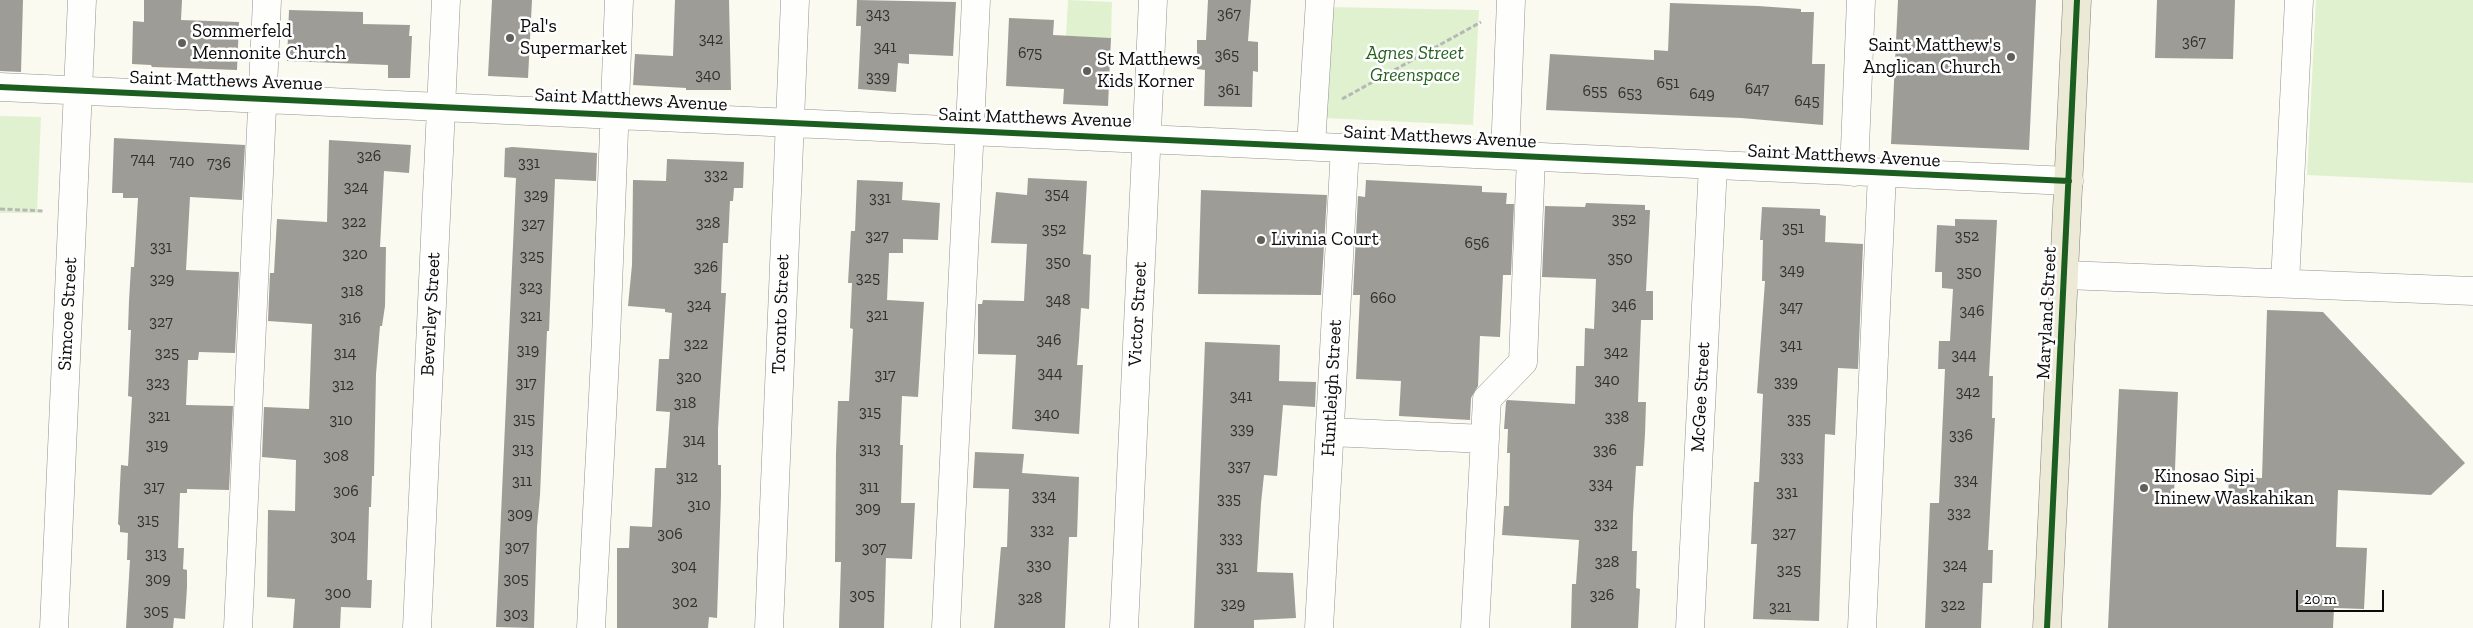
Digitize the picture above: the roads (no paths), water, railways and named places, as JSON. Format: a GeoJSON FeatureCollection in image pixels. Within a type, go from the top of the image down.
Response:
{"type":"FeatureCollection","features":[{"type":"Feature","properties":{"kind":"main road","name":"Maryland Street"},"geometry":{"type":"LineString","coordinates":[[2047,628],[2077,0]]}},
{"type":"Feature","properties":{"kind":"street","name":"Simcoe Street"},"geometry":{"type":"LineString","coordinates":[[54,628],[82,0]]}},
{"type":"Feature","properties":{"kind":"street"},"geometry":{"type":"LineString","coordinates":[[238,628],[267,0]]}},
{"type":"Feature","properties":{"kind":"street","name":"Beverley Street"},"geometry":{"type":"LineString","coordinates":[[416,628],[446,0]]}},
{"type":"Feature","properties":{"kind":"street"},"geometry":{"type":"LineString","coordinates":[[591,628],[606,339],[619,0]]}},
{"type":"Feature","properties":{"kind":"street","name":"Toronto Street"},"geometry":{"type":"LineString","coordinates":[[769,628],[789,123],[796,0]]}},
{"type":"Feature","properties":{"kind":"street"},"geometry":{"type":"LineString","coordinates":[[946,628],[976,0]]}},
{"type":"Feature","properties":{"kind":"street","name":"Victor Street"},"geometry":{"type":"LineString","coordinates":[[1124,628],[1153,0]]}},
{"type":"Feature","properties":{"kind":"street"},"geometry":{"type":"LineString","coordinates":[[1311,146],[1320,0]]}},
{"type":"Feature","properties":{"kind":"street"},"geometry":{"type":"LineString","coordinates":[[1476,628],[1487,399],[1523,362],[1518,156],[1510,0]]}},
{"type":"Feature","properties":{"kind":"street"},"geometry":{"type":"LineString","coordinates":[[1854,172],[1861,0]]}},
{"type":"Feature","properties":{"kind":"street"},"geometry":{"type":"LineString","coordinates":[[2285,283],[2299,0]]}},
{"type":"Feature","properties":{"kind":"street","name":"Saint Matthews Avenue"},"geometry":{"type":"LineString","coordinates":[[0,87],[263,97],[614,115],[2069,181]]}},
{"type":"Feature","properties":{"kind":"street","name":"Huntleigh Street"},"geometry":{"type":"LineString","coordinates":[[1320,628],[1345,148]]}},
{"type":"Feature","properties":{"kind":"street","name":"McGee Street"},"geometry":{"type":"LineString","coordinates":[[1690,628],[1713,165]]}},
{"type":"Feature","properties":{"kind":"street"},"geometry":{"type":"LineString","coordinates":[[1862,628],[1882,173]]}},
{"type":"Feature","properties":{"kind":"street"},"geometry":{"type":"LineString","coordinates":[[2065,275],[2473,291]]}},
{"type":"Feature","properties":{"kind":"street"},"geometry":{"type":"LineString","coordinates":[[1330,432],[1485,439]]}},
{"type":"Feature","properties":{"kind":"place","name":"Pal's Supermarket"},"geometry":{"type":"Point","coordinates":[510,38]}},
{"type":"Feature","properties":{"kind":"place","name":"Sommerfeld Mennonite Church"},"geometry":{"type":"Point","coordinates":[182,43]}},
{"type":"Feature","properties":{"kind":"place","name":"Saint Matthew's Anglican Church"},"geometry":{"type":"Point","coordinates":[2011,57]}},
{"type":"Feature","properties":{"kind":"place","name":"St Matthews Kids Korner"},"geometry":{"type":"Point","coordinates":[1087,71]}},
{"type":"Feature","properties":{"kind":"place","name":"Livinia Court"},"geometry":{"type":"Point","coordinates":[1261,240]}},
{"type":"Feature","properties":{"kind":"place","name":"Kinosao Sipi Ininew Waskahikan"},"geometry":{"type":"Point","coordinates":[2144,488]}},
{"type":"Feature","properties":{"kind":"park label","name":"Agnes Street Greenspace"},"geometry":{"type":"Point","coordinates":[1415,65]}}]}
